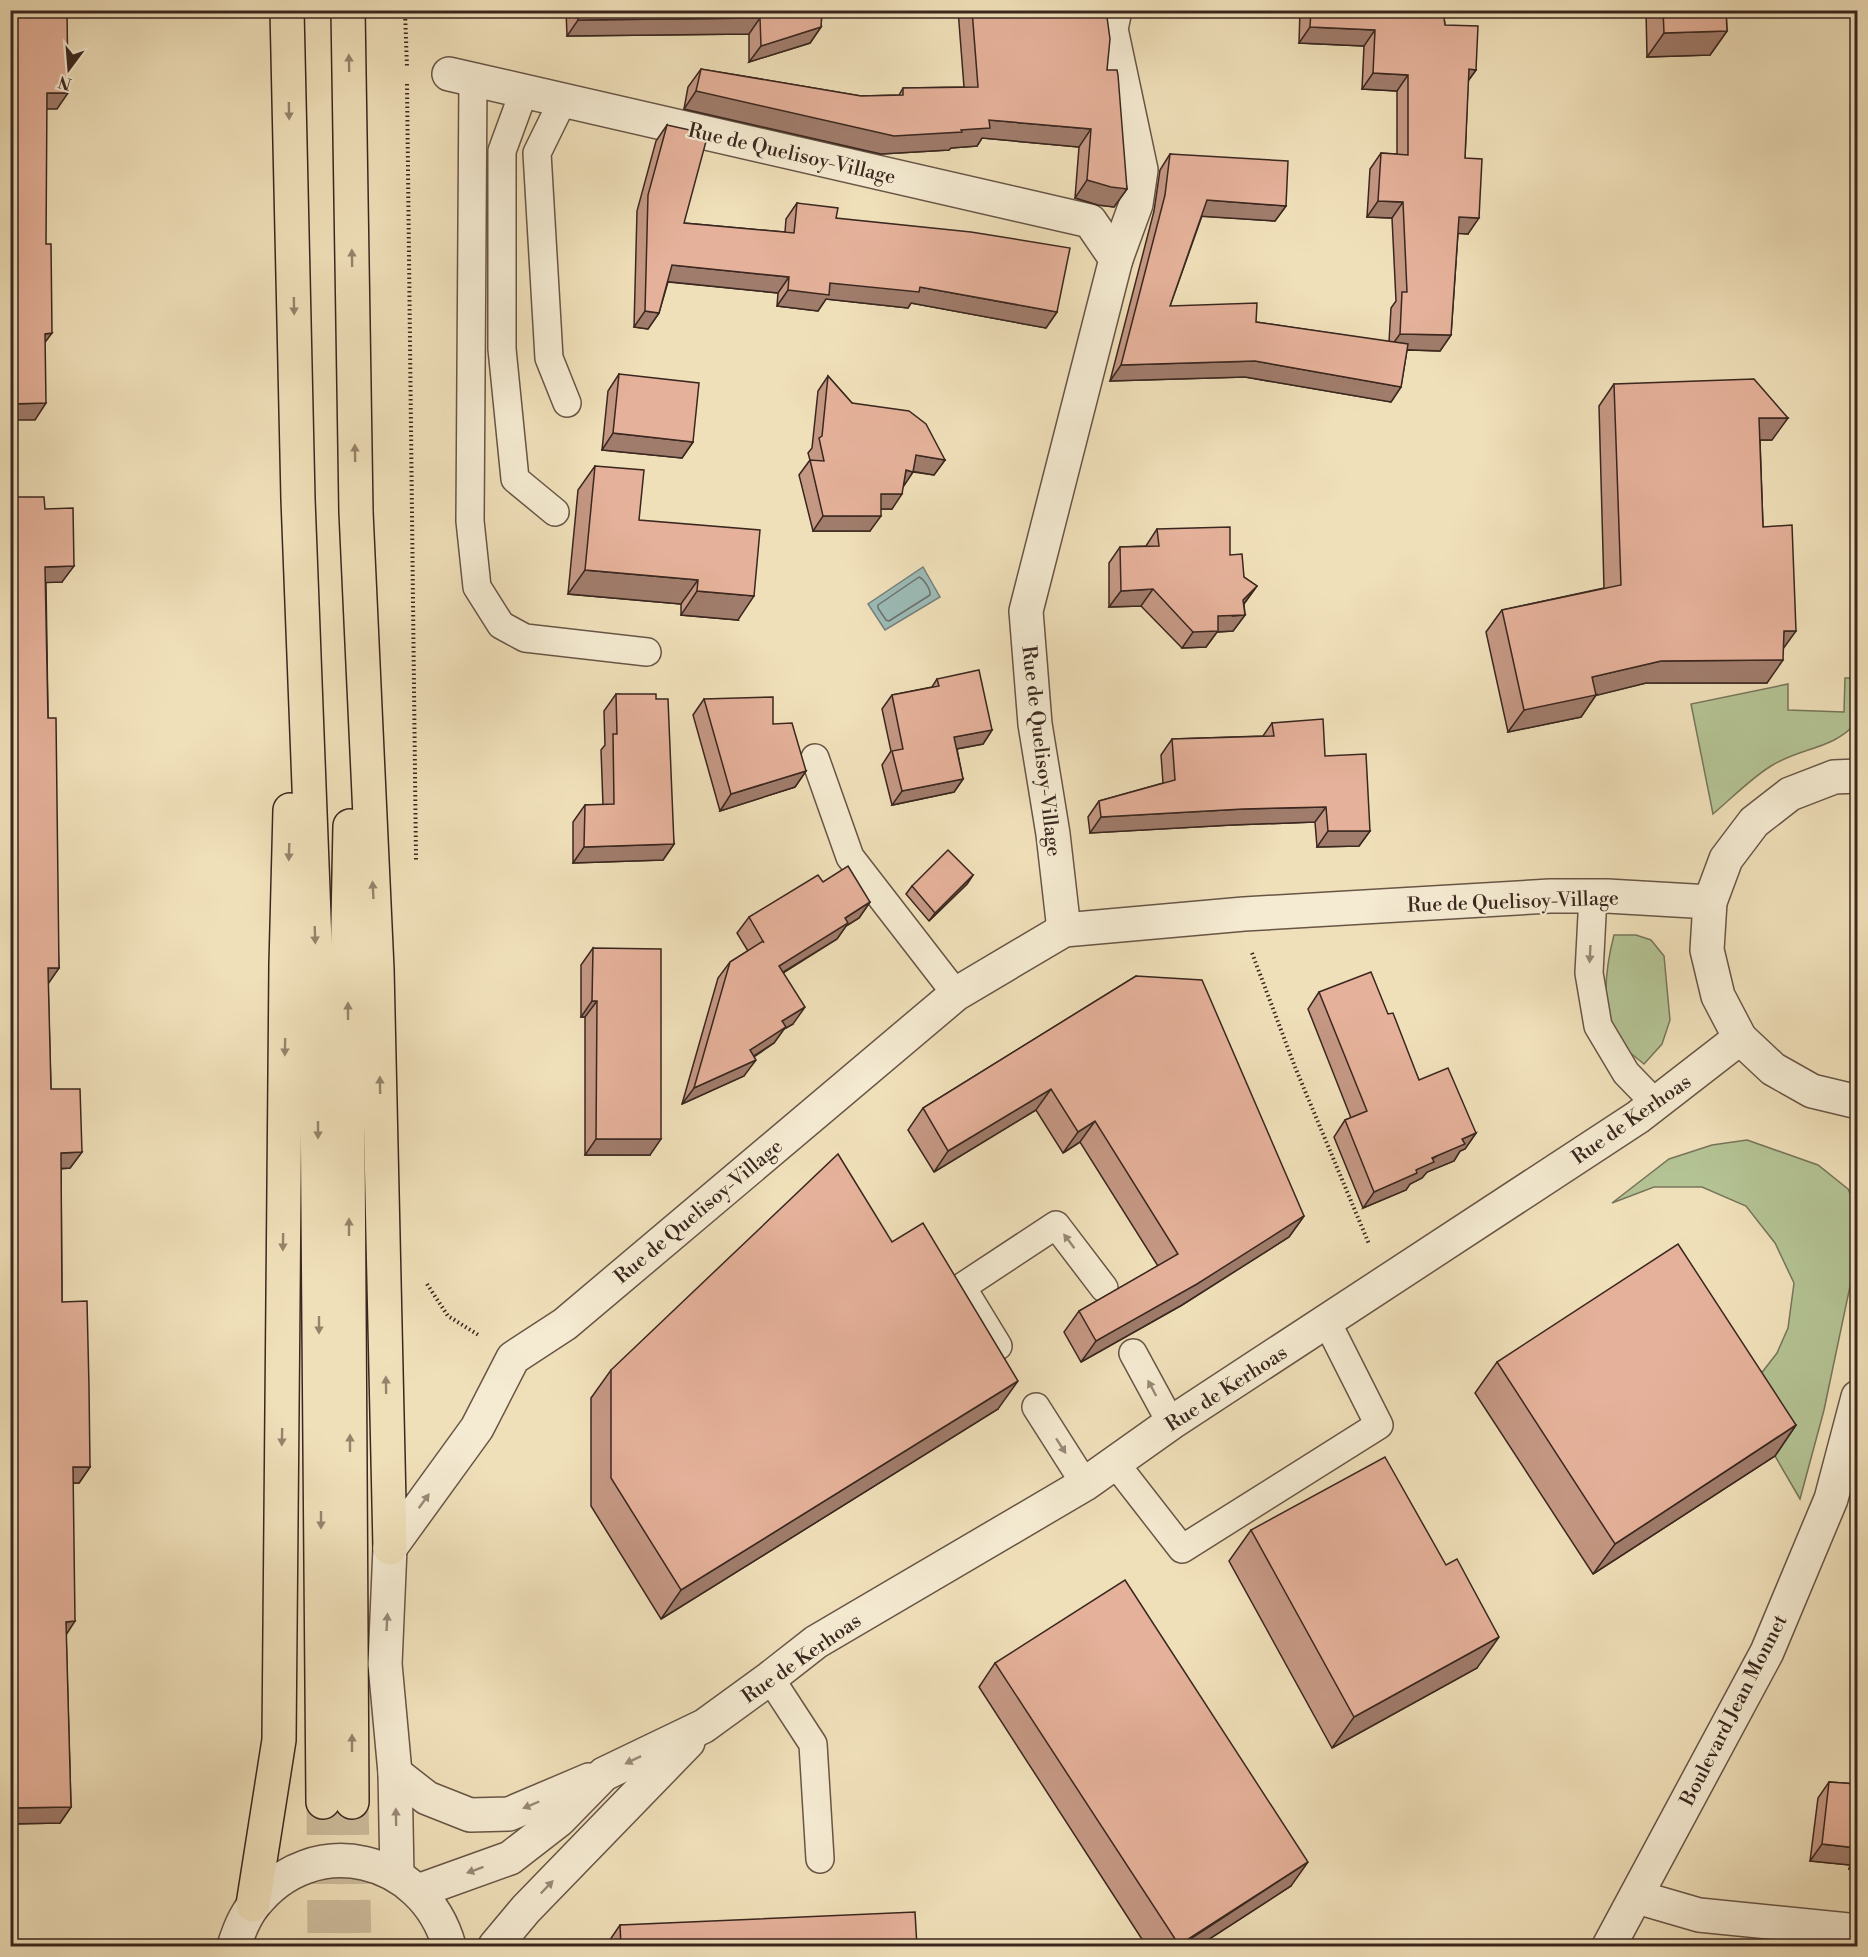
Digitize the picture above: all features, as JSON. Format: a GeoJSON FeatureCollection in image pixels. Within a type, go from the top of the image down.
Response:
{"type":"FeatureCollection","features":[{"type":"Feature","properties":{"kind":"main road"},"geometry":{"type":"LineString","coordinates":[[287,10],[298,499],[316,969],[338,1802],[347,971],[356,512]]}},
{"type":"Feature","properties":{"kind":"main road"},"geometry":{"type":"LineString","coordinates":[[348,10],[356,512],[377,969],[390,1548]]}},
{"type":"Feature","properties":{"kind":"main road"},"geometry":{"type":"LineString","coordinates":[[253,1905],[279,1740],[286,965],[298,499]]}},
{"type":"Feature","properties":{"kind":"street","name":"Rue de Quelisoy-Village"},"geometry":{"type":"LineString","coordinates":[[1064,930],[1053,834],[1035,724],[1026,611],[1116,259],[1136,204],[1141,170],[1111,29],[1115,10]]}},
{"type":"Feature","properties":{"kind":"street","name":"Rue de Quelisoy-Village"},"geometry":{"type":"LineString","coordinates":[[461,77],[1090,222],[1116,259]]}},
{"type":"Feature","properties":{"kind":"street"},"geometry":{"type":"LineString","coordinates":[[1857,776],[1834,777],[1790,794],[1754,822],[1726,859],[1710,902],[1707,950],[1718,996],[1740,1038],[1773,1069],[1812,1091],[1857,1102]]}},
{"type":"Feature","properties":{"kind":"street","name":"Rue de Quelisoy-Village"},"geometry":{"type":"LineString","coordinates":[[390,1548],[477,1428],[513,1358],[565,1324],[956,994],[1064,930],[1244,915],[1550,896],[1710,902]]}},
{"type":"Feature","properties":{"kind":"street","name":"Rue de Kerhoas"},"geometry":{"type":"LineString","coordinates":[[495,1947],[526,1909],[704,1726],[816,1642],[1085,1484],[1171,1423],[1656,1104],[1740,1038]]}},
{"type":"Feature","properties":{"kind":"street","name":"Boulevard Jean Monnet"},"geometry":{"type":"LineString","coordinates":[[1609,1947],[1767,1653],[1831,1499],[1857,1397]]}},
{"type":"Feature","properties":{"kind":"street"},"geometry":{"type":"LineString","coordinates":[[390,1548],[385,1664],[407,1883]]}},
{"type":"Feature","properties":{"kind":"street","name":"Rue de Kerhoas"},"geometry":{"type":"LineString","coordinates":[[407,1883],[510,1858],[559,1820],[604,1774],[704,1726]]}},
{"type":"Feature","properties":{"kind":"street"},"geometry":{"type":"LineString","coordinates":[[395,1773],[428,1798],[470,1815],[508,1814],[604,1774]]}},
{"type":"Feature","properties":{"kind":"street"},"geometry":{"type":"LineString","coordinates":[[234,1947],[242,1922],[253,1905],[268,1889],[284,1876],[310,1865],[331,1861],[353,1861],[371,1865],[407,1883],[434,1909],[444,1929],[449,1947]]}},
{"type":"Feature","properties":{"kind":"street"},"geometry":{"type":"LineString","coordinates":[[1637,1897],[1699,1915],[1857,1931]]}},
{"type":"Feature","properties":{"kind":"lane"},"geometry":{"type":"LineString","coordinates":[[461,77],[470,521],[477,587],[501,625],[525,638],[647,652]]}},
{"type":"Feature","properties":{"kind":"lane"},"geometry":{"type":"LineString","coordinates":[[524,91],[502,151],[502,349],[515,479],[555,512]]}},
{"type":"Feature","properties":{"kind":"lane"},"geometry":{"type":"LineString","coordinates":[[563,100],[537,153],[549,358],[567,403]]}},
{"type":"Feature","properties":{"kind":"lane"},"geometry":{"type":"LineString","coordinates":[[815,758],[850,856],[956,994]]}},
{"type":"Feature","properties":{"kind":"lane"},"geometry":{"type":"LineString","coordinates":[[1593,896],[1589,973],[1598,1026],[1626,1073],[1656,1104]]}},
{"type":"Feature","properties":{"kind":"lane"},"geometry":{"type":"LineString","coordinates":[[998,1346],[962,1287],[1056,1225],[1104,1288]]}},
{"type":"Feature","properties":{"kind":"lane"},"geometry":{"type":"LineString","coordinates":[[1115,1463],[1182,1549],[1379,1425],[1327,1322]]}},
{"type":"Feature","properties":{"kind":"lane"},"geometry":{"type":"LineString","coordinates":[[1133,1353],[1171,1423]]}},
{"type":"Feature","properties":{"kind":"lane"},"geometry":{"type":"LineString","coordinates":[[1036,1407],[1085,1484]]}},
{"type":"Feature","properties":{"kind":"lane"},"geometry":{"type":"LineString","coordinates":[[770,1678],[813,1744],[820,1859]]}},
{"type":"Feature","properties":{"kind":"path"},"geometry":{"type":"LineString","coordinates":[[405,10],[409,147],[416,864]]}},
{"type":"Feature","properties":{"kind":"path"},"geometry":{"type":"LineString","coordinates":[[1244,915],[1252,952],[1295,1067],[1387,1283]]}},
{"type":"Feature","properties":{"kind":"path"},"geometry":{"type":"LineString","coordinates":[[426,1282],[448,1316],[513,1358]]}},
{"type":"Feature","properties":{"kind":"green space"},"geometry":{"type":"Polygon","coordinates":[[[1845,678],[1858,678],[1857,722],[1838,738],[1782,760],[1763,771],[1713,814],[1691,704],[1788,684],[1788,710],[1844,712],[1845,678]]]}},
{"type":"Feature","properties":{"kind":"green space"},"geometry":{"type":"Polygon","coordinates":[[[1614,935],[1636,935],[1651,940],[1664,956],[1670,1020],[1662,1044],[1644,1064],[1626,1049],[1611,1024],[1606,979],[1614,935]]]}},
{"type":"Feature","properties":{"kind":"green space"},"geometry":{"type":"Polygon","coordinates":[[[1747,1140],[1818,1165],[1848,1189],[1857,1208],[1857,1253],[1824,1410],[1800,1499],[1775,1456],[1760,1375],[1777,1353],[1788,1328],[1794,1283],[1775,1243],[1746,1206],[1702,1187],[1654,1187],[1612,1203],[1669,1159],[1712,1145],[1747,1140]]]}},
{"type":"Feature","properties":{"kind":"water"},"geometry":{"type":"Polygon","coordinates":[[[923,567],[940,597],[885,630],[868,604],[923,567]]]}},
{"type":"Feature","properties":{"kind":"building"},"geometry":{"type":"Polygon","coordinates":[[[10,10],[67,10],[68,93],[47,93],[46,244],[51,244],[52,333],[45,334],[46,403],[10,404],[10,10]]]}},
{"type":"Feature","properties":{"kind":"building"},"geometry":{"type":"Polygon","coordinates":[[[578,10],[822,10],[821,27],[761,46],[760,18],[578,20],[578,10]]]}},
{"type":"Feature","properties":{"kind":"building"},"geometry":{"type":"Polygon","coordinates":[[[972,10],[1106,10],[1110,39],[1107,70],[1117,70],[1118,75],[1127,189],[1087,180],[1091,129],[989,120],[990,128],[894,136],[696,91],[701,69],[861,96],[903,95],[903,88],[978,87],[972,10]]]}},
{"type":"Feature","properties":{"kind":"building"},"geometry":{"type":"Polygon","coordinates":[[[1311,10],[1443,10],[1445,25],[1478,26],[1476,70],[1469,69],[1465,158],[1482,159],[1479,218],[1459,217],[1451,335],[1400,334],[1402,292],[1407,292],[1403,202],[1378,201],[1381,153],[1408,155],[1408,75],[1373,73],[1375,30],[1310,27],[1311,10]]]}},
{"type":"Feature","properties":{"kind":"building"},"geometry":{"type":"Polygon","coordinates":[[[1663,10],[1726,10],[1727,31],[1664,33],[1663,10]]]}},
{"type":"Feature","properties":{"kind":"building"},"geometry":{"type":"Polygon","coordinates":[[[667,125],[708,134],[684,223],[794,233],[797,203],[838,208],[836,218],[971,232],[1070,248],[1057,312],[920,287],[919,292],[830,283],[829,295],[788,290],[789,277],[672,265],[659,313],[645,311],[648,195],[667,125]]]}},
{"type":"Feature","properties":{"kind":"building"},"geometry":{"type":"Polygon","coordinates":[[[1170,154],[1288,161],[1286,206],[1207,200],[1170,306],[1257,303],[1256,322],[1408,344],[1401,387],[1255,361],[1121,365],[1165,195],[1170,154]]]}},
{"type":"Feature","properties":{"kind":"building"},"geometry":{"type":"Polygon","coordinates":[[[619,374],[699,383],[693,442],[613,433],[619,374]]]}},
{"type":"Feature","properties":{"kind":"building"},"geometry":{"type":"Polygon","coordinates":[[[828,376],[852,403],[909,411],[926,424],[945,460],[916,455],[913,472],[906,470],[902,494],[881,494],[881,516],[823,516],[810,460],[824,461],[819,438],[822,436],[828,376]]]}},
{"type":"Feature","properties":{"kind":"building"},"geometry":{"type":"Polygon","coordinates":[[[1754,379],[1788,418],[1759,418],[1763,527],[1792,525],[1796,631],[1784,631],[1783,660],[1661,661],[1592,677],[1596,695],[1524,710],[1502,610],[1621,585],[1614,384],[1754,379]]]}},
{"type":"Feature","properties":{"kind":"building"},"geometry":{"type":"Polygon","coordinates":[[[595,466],[644,470],[639,520],[760,530],[754,596],[697,591],[698,580],[585,570],[595,466]]]}},
{"type":"Feature","properties":{"kind":"building"},"geometry":{"type":"Polygon","coordinates":[[[10,497],[44,497],[45,509],[73,508],[74,566],[45,567],[48,718],[56,718],[59,968],[48,968],[51,1089],[80,1089],[82,1152],[61,1153],[62,1302],[87,1301],[89,1387],[90,1467],[73,1467],[75,1621],[66,1622],[71,1807],[10,1808],[10,1711],[14,1711],[11,1598],[15,1598],[14,1468],[10,1468],[10,497]]]}},
{"type":"Feature","properties":{"kind":"building"},"geometry":{"type":"Polygon","coordinates":[[[1230,527],[1230,555],[1242,554],[1244,577],[1257,586],[1243,600],[1245,615],[1218,616],[1218,631],[1193,632],[1153,589],[1121,591],[1120,547],[1159,546],[1157,529],[1230,527]]]}},
{"type":"Feature","properties":{"kind":"building"},"geometry":{"type":"Polygon","coordinates":[[[979,670],[992,730],[954,737],[963,779],[902,791],[892,751],[903,749],[892,695],[939,686],[937,679],[979,670]]]}},
{"type":"Feature","properties":{"kind":"building"},"geometry":{"type":"Polygon","coordinates":[[[616,694],[656,694],[656,699],[668,699],[674,844],[584,847],[585,805],[614,804],[613,734],[617,734],[616,694]]]}},
{"type":"Feature","properties":{"kind":"building"},"geometry":{"type":"Polygon","coordinates":[[[773,697],[773,724],[792,723],[806,771],[731,794],[704,699],[773,697]]]}},
{"type":"Feature","properties":{"kind":"building"},"geometry":{"type":"Polygon","coordinates":[[[1323,719],[1325,756],[1366,754],[1370,831],[1328,831],[1326,807],[1101,817],[1099,801],[1175,780],[1172,739],[1274,736],[1272,723],[1323,719]]]}},
{"type":"Feature","properties":{"kind":"building"},"geometry":{"type":"Polygon","coordinates":[[[948,850],[973,875],[935,913],[912,886],[948,850]]]}},
{"type":"Feature","properties":{"kind":"building"},"geometry":{"type":"Polygon","coordinates":[[[848,866],[870,902],[845,918],[848,923],[779,966],[805,1007],[782,1021],[786,1027],[750,1050],[756,1060],[694,1088],[730,962],[763,941],[749,917],[818,875],[823,882],[848,866]]]}},
{"type":"Feature","properties":{"kind":"building"},"geometry":{"type":"Polygon","coordinates":[[[593,948],[661,949],[661,1139],[596,1139],[597,1001],[592,1001],[593,948]]]}},
{"type":"Feature","properties":{"kind":"building"},"geometry":{"type":"Polygon","coordinates":[[[1371,972],[1388,1014],[1393,1013],[1419,1080],[1448,1068],[1476,1133],[1462,1139],[1465,1144],[1432,1158],[1434,1162],[1416,1170],[1417,1173],[1374,1192],[1345,1120],[1367,1111],[1319,992],[1371,972]]]}},
{"type":"Feature","properties":{"kind":"building"},"geometry":{"type":"Polygon","coordinates":[[[1136,976],[1202,980],[1304,1216],[1197,1284],[1096,1341],[1079,1311],[1178,1254],[1095,1121],[1078,1132],[1051,1089],[948,1151],[923,1108],[1136,976]]]}},
{"type":"Feature","properties":{"kind":"building"},"geometry":{"type":"Polygon","coordinates":[[[838,1154],[892,1242],[923,1223],[1018,1381],[681,1590],[611,1478],[611,1370],[838,1154]]]}},
{"type":"Feature","properties":{"kind":"building"},"geometry":{"type":"Polygon","coordinates":[[[1678,1244],[1796,1425],[1615,1544],[1497,1362],[1678,1244]]]}},
{"type":"Feature","properties":{"kind":"building"},"geometry":{"type":"Polygon","coordinates":[[[1385,1457],[1446,1565],[1457,1559],[1499,1637],[1354,1717],[1251,1530],[1385,1457]]]}},
{"type":"Feature","properties":{"kind":"building"},"geometry":{"type":"Polygon","coordinates":[[[1125,1580],[1308,1862],[1179,1945],[995,1663],[1125,1580]]]}},
{"type":"Feature","properties":{"kind":"building"},"geometry":{"type":"Polygon","coordinates":[[[1829,1782],[1857,1784],[1857,1848],[1822,1844],[1829,1782]]]}},
{"type":"Feature","properties":{"kind":"building"},"geometry":{"type":"Polygon","coordinates":[[[915,1912],[917,1947],[621,1947],[620,1925],[915,1912]]]}},
{"type":"Feature","properties":{"kind":"tunnel"},"geometry":{"type":"LineString","coordinates":[[323,1802],[324,1946]]}},
{"type":"Feature","properties":{"kind":"tunnel"},"geometry":{"type":"LineString","coordinates":[[352,1802],[355,1946]]}}]}
